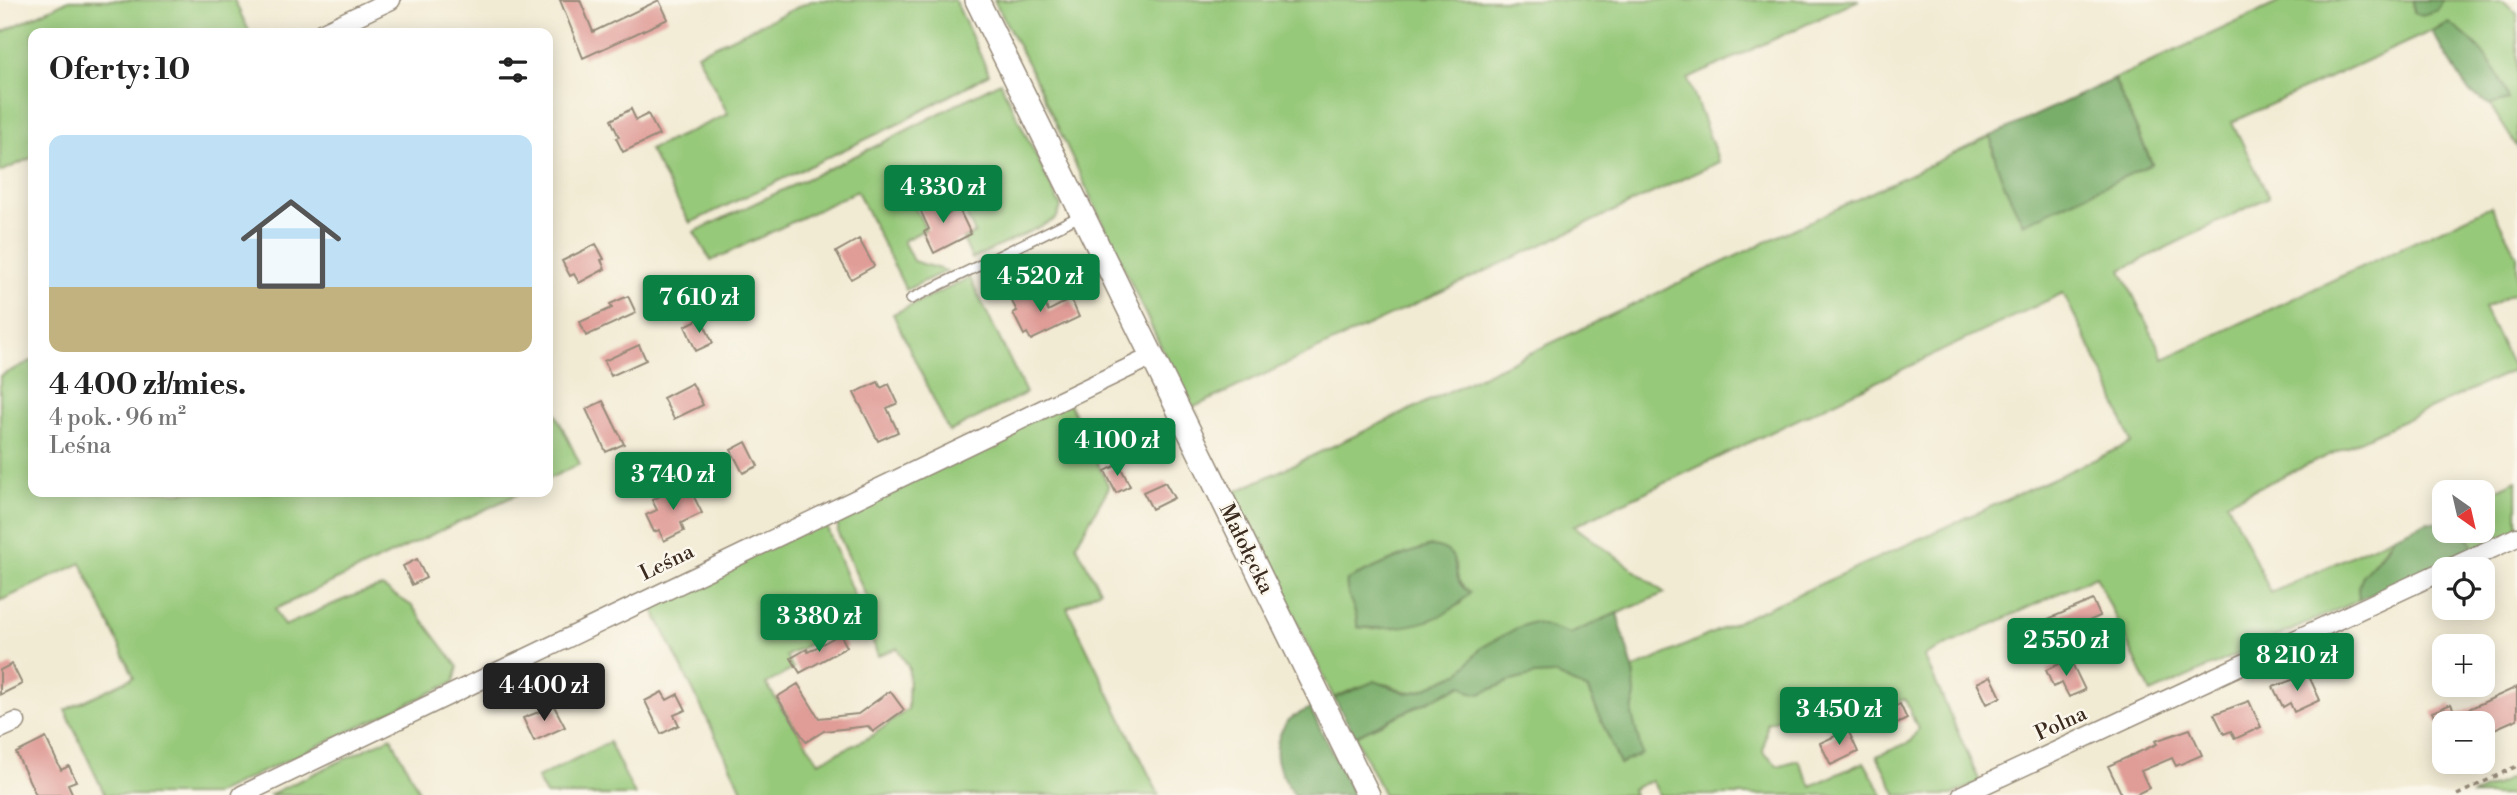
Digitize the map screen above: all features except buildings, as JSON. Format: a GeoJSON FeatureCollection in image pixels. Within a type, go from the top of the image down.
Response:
{"type":"FeatureCollection","features":[{"type":"Feature","properties":{"kind":"street"},"geometry":{"type":"LineString","coordinates":[[332,28],[391,0]]}},
{"type":"Feature","properties":{"kind":"street","name":"Małołęcka"},"geometry":{"type":"LineString","coordinates":[[977,0],[1368,795]]}},
{"type":"Feature","properties":{"kind":"street","name":"Leśna"},"geometry":{"type":"LineString","coordinates":[[242,795],[1151,357]]}},
{"type":"Feature","properties":{"kind":"street","name":"Polna"},"geometry":{"type":"LineString","coordinates":[[2474,557],[2517,537]]}},
{"type":"Feature","properties":{"kind":"street","name":"Polna"},"geometry":{"type":"LineString","coordinates":[[1962,795],[2432,577]]}},
{"type":"Feature","properties":{"kind":"lane"},"geometry":{"type":"LineString","coordinates":[[911,299],[1082,215]]}},
{"type":"Feature","properties":{"kind":"path"},"geometry":{"type":"LineString","coordinates":[[2457,795],[2517,766]]}},
{"type":"Feature","properties":{"kind":"green space"},"geometry":{"type":"Polygon","coordinates":[[[69,0],[234,0],[248,28],[28,28],[28,159],[0,172],[0,33],[69,0]]]}},
{"type":"Feature","properties":{"kind":"green space"},"geometry":{"type":"Polygon","coordinates":[[[813,0],[955,0],[989,74],[900,123],[690,223],[649,150],[728,114],[697,54],[813,0]]]}},
{"type":"Feature","properties":{"kind":"green space"},"geometry":{"type":"Polygon","coordinates":[[[994,0],[1859,0],[1688,79],[1719,162],[1190,409],[1032,72],[994,0]]]}},
{"type":"Feature","properties":{"kind":"green space"},"geometry":{"type":"Polygon","coordinates":[[[2284,0],[2413,0],[2414,12],[2438,10],[2443,0],[2503,0],[2517,14],[2517,147],[2490,105],[2508,100],[2492,66],[2469,38],[2449,23],[2232,122],[2269,197],[2121,270],[2164,359],[2491,206],[2517,256],[2517,292],[2484,308],[2514,370],[2227,502],[2271,593],[2394,536],[2366,573],[2359,590],[2359,600],[2151,693],[2096,576],[1924,656],[1980,782],[1952,795],[1897,795],[1877,756],[1910,742],[1918,729],[1905,699],[1864,714],[1856,707],[1833,708],[1767,723],[1763,752],[1778,766],[1798,760],[1811,786],[1864,762],[1883,795],[1659,795],[1652,780],[1632,789],[1634,795],[1384,795],[1355,736],[1463,685],[1480,694],[1537,674],[1560,676],[1588,690],[1620,763],[1632,705],[1633,669],[2131,443],[2109,385],[2063,293],[1574,526],[1665,593],[1570,634],[1555,631],[1420,691],[1405,691],[1388,685],[1374,684],[1353,689],[1334,698],[1233,493],[1991,136],[1993,153],[2152,163],[2114,79],[2284,0]],[[1431,546],[1347,580],[1358,618],[1357,627],[1375,629],[1430,620],[1460,604],[1464,589],[1457,579],[1456,564],[1431,546]]]}},
{"type":"Feature","properties":{"kind":"green space"},"geometry":{"type":"Polygon","coordinates":[[[2413,0],[2443,0],[2438,10],[2422,15],[2414,13],[2413,0]]]}},
{"type":"Feature","properties":{"kind":"green space"},"geometry":{"type":"Polygon","coordinates":[[[2449,23],[2469,39],[2485,57],[2504,88],[2508,100],[2490,105],[2469,92],[2432,32],[2449,23]]]}},
{"type":"Feature","properties":{"kind":"green space"},"geometry":{"type":"Polygon","coordinates":[[[2114,79],[2152,164],[2023,224],[1999,170],[1991,136],[2114,79]]]}},
{"type":"Feature","properties":{"kind":"green space"},"geometry":{"type":"Polygon","coordinates":[[[1000,82],[1061,207],[1056,219],[972,259],[963,239],[975,233],[947,176],[932,183],[937,192],[913,204],[926,229],[903,241],[913,261],[946,271],[906,290],[857,191],[711,261],[694,232],[876,146],[1000,82]]]}},
{"type":"Feature","properties":{"kind":"green space"},"geometry":{"type":"Polygon","coordinates":[[[970,278],[1026,393],[949,432],[893,314],[970,278]]]}},
{"type":"Feature","properties":{"kind":"green space"},"geometry":{"type":"Polygon","coordinates":[[[28,362],[28,497],[511,497],[275,609],[284,626],[345,599],[382,587],[412,606],[458,667],[454,682],[213,795],[105,795],[65,710],[134,677],[81,563],[0,601],[0,376],[28,362]]]}},
{"type":"Feature","properties":{"kind":"green space"},"geometry":{"type":"Polygon","coordinates":[[[1069,403],[1109,487],[1076,545],[1100,590],[1067,608],[1159,795],[732,795],[742,790],[653,609],[654,603],[823,518],[854,596],[857,620],[786,656],[793,669],[766,684],[819,762],[872,736],[908,709],[909,668],[897,648],[878,656],[869,632],[869,603],[838,533],[838,513],[1069,403]]]}},
{"type":"Feature","properties":{"kind":"green space"},"geometry":{"type":"Polygon","coordinates":[[[553,408],[580,464],[553,477],[553,408]]]}},
{"type":"Feature","properties":{"kind":"green space"},"geometry":{"type":"Polygon","coordinates":[[[2517,480],[2517,531],[2496,540],[2496,490],[2517,480]]]}},
{"type":"Feature","properties":{"kind":"green space"},"geometry":{"type":"Polygon","coordinates":[[[2432,521],[2432,543],[2470,543],[2473,549],[2455,557],[2432,557],[2432,567],[2359,600],[2358,589],[2363,574],[2387,549],[2394,536],[2432,521]]]}},
{"type":"Feature","properties":{"kind":"green space"},"geometry":{"type":"Polygon","coordinates":[[[2471,543],[2488,543],[2473,549],[2471,543]]]}},
{"type":"Feature","properties":{"kind":"green space"},"geometry":{"type":"Polygon","coordinates":[[[1431,546],[1443,549],[1454,559],[1458,580],[1470,592],[1460,603],[1434,619],[1419,623],[1388,628],[1357,627],[1347,580],[1431,546]]]}},
{"type":"Feature","properties":{"kind":"green space"},"geometry":{"type":"Polygon","coordinates":[[[1617,613],[1633,669],[1635,694],[1632,714],[1642,754],[1620,764],[1588,690],[1555,674],[1535,675],[1508,682],[1480,694],[1470,692],[1462,685],[1355,736],[1334,698],[1375,681],[1407,693],[1420,691],[1460,673],[1481,648],[1517,628],[1533,622],[1570,634],[1617,613]]]}},
{"type":"Feature","properties":{"kind":"green space"},"geometry":{"type":"Polygon","coordinates":[[[1310,708],[1353,795],[1294,795],[1283,777],[1277,760],[1277,742],[1286,723],[1310,708]]]}},
{"type":"Feature","properties":{"kind":"green space"},"geometry":{"type":"Polygon","coordinates":[[[391,737],[421,795],[269,795],[391,737]]]}},
{"type":"Feature","properties":{"kind":"green space"},"geometry":{"type":"Polygon","coordinates":[[[609,742],[635,795],[546,795],[537,778],[609,742]]]}},
{"type":"Feature","properties":{"kind":"green space"},"geometry":{"type":"Polygon","coordinates":[[[2517,775],[2517,795],[2472,795],[2517,775]]]}}]}
